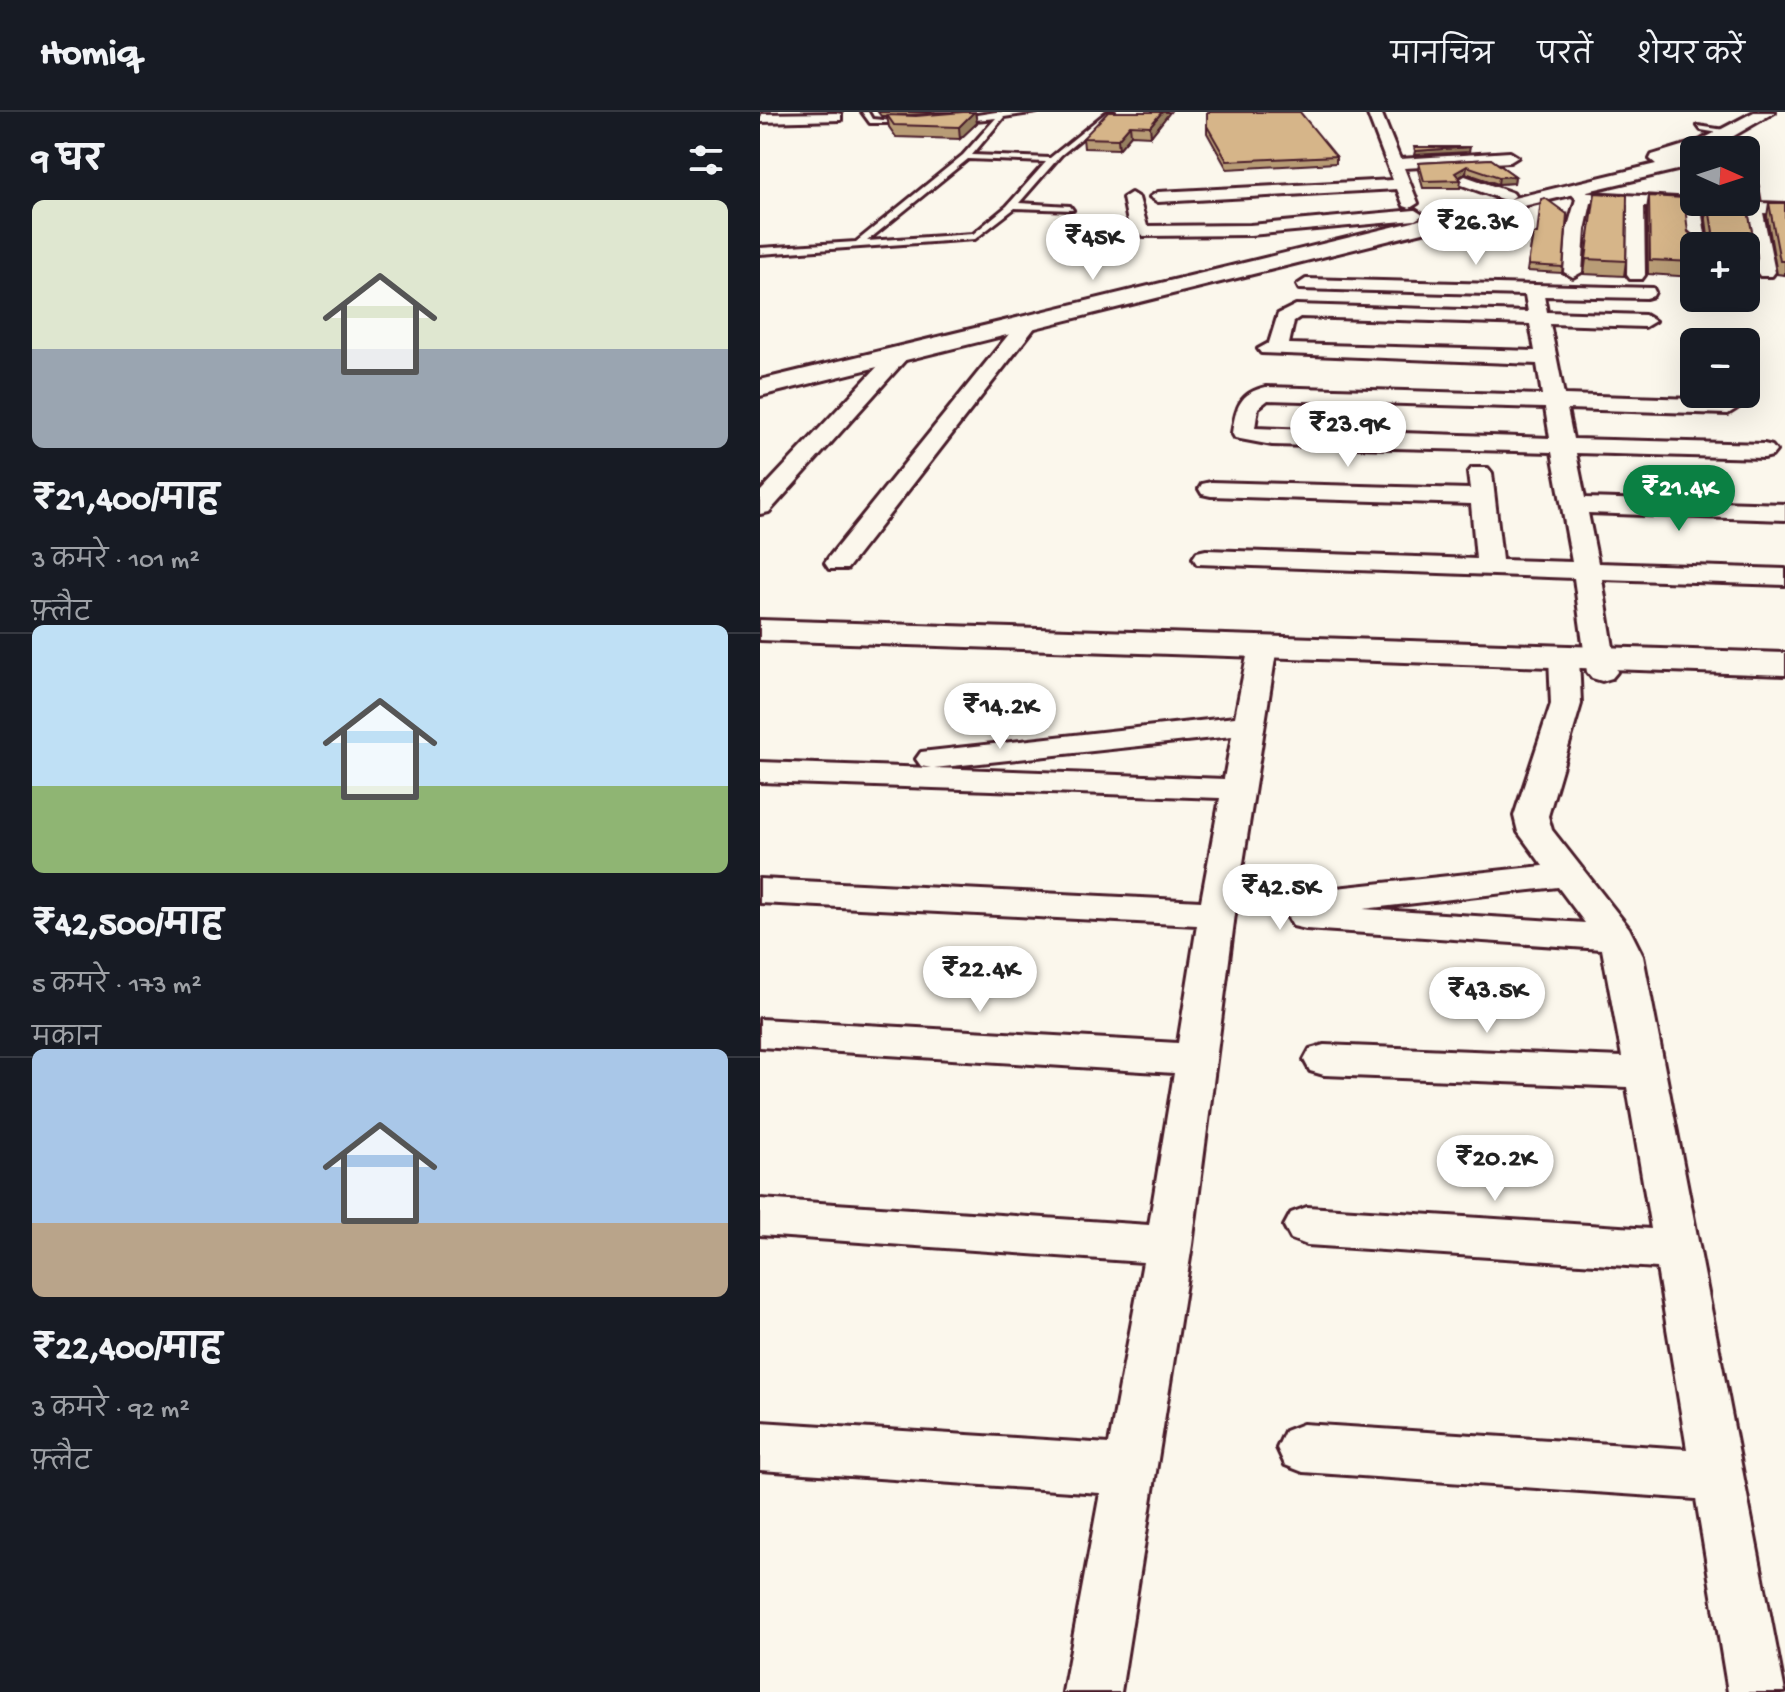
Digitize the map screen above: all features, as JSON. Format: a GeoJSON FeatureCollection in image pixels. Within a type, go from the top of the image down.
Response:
{"type":"FeatureCollection","features":[{"type":"Feature","properties":{"kind":"street"},"geometry":{"type":"LineString","coordinates":[[1374,112],[1410,197]]}},
{"type":"Feature","properties":{"kind":"street"},"geometry":{"type":"LineString","coordinates":[[1173,183],[1410,197],[1450,209],[1690,151],[1731,133],[1767,112]]}},
{"type":"Feature","properties":{"kind":"street"},"geometry":{"type":"LineString","coordinates":[[764,117],[836,117]]}},
{"type":"Feature","properties":{"kind":"street"},"geometry":{"type":"LineString","coordinates":[[1748,136],[1785,118]]}},
{"type":"Feature","properties":{"kind":"street"},"geometry":{"type":"LineString","coordinates":[[772,134],[797,133]]}},
{"type":"Feature","properties":{"kind":"street"},"geometry":{"type":"LineString","coordinates":[[760,388],[1029,322],[1410,197],[1510,157]]}},
{"type":"Feature","properties":{"kind":"street"},"geometry":{"type":"LineString","coordinates":[[1580,193],[1680,164]]}},
{"type":"Feature","properties":{"kind":"street"},"geometry":{"type":"LineString","coordinates":[[1465,181],[1507,196]]}},
{"type":"Feature","properties":{"kind":"street"},"geometry":{"type":"LineString","coordinates":[[1661,187],[1680,192]]}},
{"type":"Feature","properties":{"kind":"street"},"geometry":{"type":"LineString","coordinates":[[1573,272],[1580,193]]}},
{"type":"Feature","properties":{"kind":"street"},"geometry":{"type":"LineString","coordinates":[[1158,197],[1580,193],[1636,201],[1680,197]]}},
{"type":"Feature","properties":{"kind":"street"},"geometry":{"type":"LineString","coordinates":[[1131,198],[1137,227],[1143,231],[1175,231],[1263,229],[1410,197]]}},
{"type":"Feature","properties":{"kind":"street"},"geometry":{"type":"LineString","coordinates":[[1760,198],[1785,209]]}},
{"type":"Feature","properties":{"kind":"street"},"geometry":{"type":"LineString","coordinates":[[1306,285],[1533,289],[1641,284],[1636,201]]}},
{"type":"Feature","properties":{"kind":"street"},"geometry":{"type":"LineString","coordinates":[[1754,216],[1766,272]]}},
{"type":"Feature","properties":{"kind":"street"},"geometry":{"type":"LineString","coordinates":[[1533,289],[1536,318],[1586,571],[1583,664],[1566,704],[1531,816],[1535,832],[1616,937],[1624,956],[1757,1692]]}},
{"type":"Feature","properties":{"kind":"street"},"geometry":{"type":"LineString","coordinates":[[1545,358],[1273,350],[1285,318],[1296,311],[1645,321]]}},
{"type":"Feature","properties":{"kind":"street"},"geometry":{"type":"LineString","coordinates":[[838,563],[1029,322]]}},
{"type":"Feature","properties":{"kind":"street"},"geometry":{"type":"LineString","coordinates":[[760,507],[901,353]]}},
{"type":"Feature","properties":{"kind":"street"},"geometry":{"type":"LineString","coordinates":[[1680,405],[1266,393],[1253,397],[1249,402],[1243,433],[1272,438],[1764,451]]}},
{"type":"Feature","properties":{"kind":"street"},"geometry":{"type":"LineString","coordinates":[[1477,443],[1490,567]]}},
{"type":"Feature","properties":{"kind":"street"},"geometry":{"type":"LineString","coordinates":[[1211,489],[1482,497]]}},
{"type":"Feature","properties":{"kind":"street"},"geometry":{"type":"LineString","coordinates":[[1574,505],[1785,512]]}},
{"type":"Feature","properties":{"kind":"street"},"geometry":{"type":"LineString","coordinates":[[1206,558],[1785,577]]}},
{"type":"Feature","properties":{"kind":"street"},"geometry":{"type":"LineString","coordinates":[[760,630],[1262,654],[1583,664],[1785,664]]}},
{"type":"Feature","properties":{"kind":"street"},"geometry":{"type":"LineString","coordinates":[[760,647],[1262,654]]}},
{"type":"Feature","properties":{"kind":"street"},"geometry":{"type":"LineString","coordinates":[[1092,1692],[1169,1245],[1217,914],[1262,654]]}},
{"type":"Feature","properties":{"kind":"street"},"geometry":{"type":"LineString","coordinates":[[1583,664],[1785,679]]}},
{"type":"Feature","properties":{"kind":"street"},"geometry":{"type":"LineString","coordinates":[[804,772],[1249,725]]}},
{"type":"Feature","properties":{"kind":"street"},"geometry":{"type":"LineString","coordinates":[[760,772],[1239,789]]}},
{"type":"Feature","properties":{"kind":"street"},"geometry":{"type":"LineString","coordinates":[[1569,874],[1308,903],[1302,911],[1306,917],[1616,937]]}},
{"type":"Feature","properties":{"kind":"street"},"geometry":{"type":"LineString","coordinates":[[760,891],[1217,914]]}},
{"type":"Feature","properties":{"kind":"street"},"geometry":{"type":"LineString","coordinates":[[760,1033],[1196,1059]]}},
{"type":"Feature","properties":{"kind":"street"},"geometry":{"type":"LineString","coordinates":[[1324,1060],[1646,1073]]}},
{"type":"Feature","properties":{"kind":"street"},"geometry":{"type":"LineString","coordinates":[[760,1217],[1169,1245]]}},
{"type":"Feature","properties":{"kind":"street"},"geometry":{"type":"LineString","coordinates":[[1307,1226],[1678,1250]]}},
{"type":"Feature","properties":{"kind":"street"},"geometry":{"type":"LineString","coordinates":[[760,1446],[1129,1470]]}},
{"type":"Feature","properties":{"kind":"street"},"geometry":{"type":"LineString","coordinates":[[1303,1448],[1718,1476]]}},
{"type":"Feature","properties":{"kind":"lane"},"geometry":{"type":"LineString","coordinates":[[865,112],[870,121],[918,123]]}},
{"type":"Feature","properties":{"kind":"lane"},"geometry":{"type":"LineString","coordinates":[[950,120],[1034,112]]}},
{"type":"Feature","properties":{"kind":"lane"},"geometry":{"type":"LineString","coordinates":[[760,251],[975,236],[1012,205],[1053,160],[1111,112]]}},
{"type":"Feature","properties":{"kind":"lane"},"geometry":{"type":"LineString","coordinates":[[859,243],[966,157],[1001,114]]}},
{"type":"Feature","properties":{"kind":"lane"},"geometry":{"type":"LineString","coordinates":[[1701,128],[1731,133]]}},
{"type":"Feature","properties":{"kind":"lane"},"geometry":{"type":"LineString","coordinates":[[966,157],[1053,160]]}},
{"type":"Feature","properties":{"kind":"lane"},"geometry":{"type":"LineString","coordinates":[[1012,205],[1070,208]]}},
{"type":"Feature","properties":{"kind":"building"},"geometry":{"type":"Polygon","coordinates":[[[974,112],[959,127],[894,125],[887,115],[916,116],[974,112]]]}},
{"type":"Feature","properties":{"kind":"building"},"geometry":{"type":"Polygon","coordinates":[[[1108,112],[1162,112],[1150,126],[1130,125],[1118,139],[1083,138],[1108,112]]]}},
{"type":"Feature","properties":{"kind":"building"},"geometry":{"type":"Polygon","coordinates":[[[1207,112],[1300,112],[1336,156],[1227,161],[1207,126],[1207,112]]]}},
{"type":"Feature","properties":{"kind":"building"},"geometry":{"type":"Polygon","coordinates":[[[1414,147],[1470,147],[1415,151],[1414,147]]]}},
{"type":"Feature","properties":{"kind":"building"},"geometry":{"type":"Polygon","coordinates":[[[1491,159],[1515,176],[1499,177],[1467,166],[1455,173],[1461,180],[1424,181],[1419,163],[1491,159]]]}},
{"type":"Feature","properties":{"kind":"building"},"geometry":{"type":"Polygon","coordinates":[[[1595,193],[1627,195],[1626,261],[1586,259],[1595,193]]]}},
{"type":"Feature","properties":{"kind":"building"},"geometry":{"type":"Polygon","coordinates":[[[1649,196],[1680,198],[1680,216],[1686,216],[1688,232],[1680,232],[1680,261],[1650,260],[1649,196]]]}},
{"type":"Feature","properties":{"kind":"building"},"geometry":{"type":"Polygon","coordinates":[[[1545,198],[1567,214],[1563,267],[1528,265],[1533,234],[1537,234],[1541,199],[1545,198]]]}},
{"type":"Feature","properties":{"kind":"building"},"geometry":{"type":"Polygon","coordinates":[[[1769,203],[1785,203],[1785,261],[1780,261],[1769,203]]]}},
{"type":"Feature","properties":{"kind":"building"},"geometry":{"type":"Polygon","coordinates":[[[1710,216],[1749,216],[1752,232],[1713,232],[1710,216]]]}}]}
